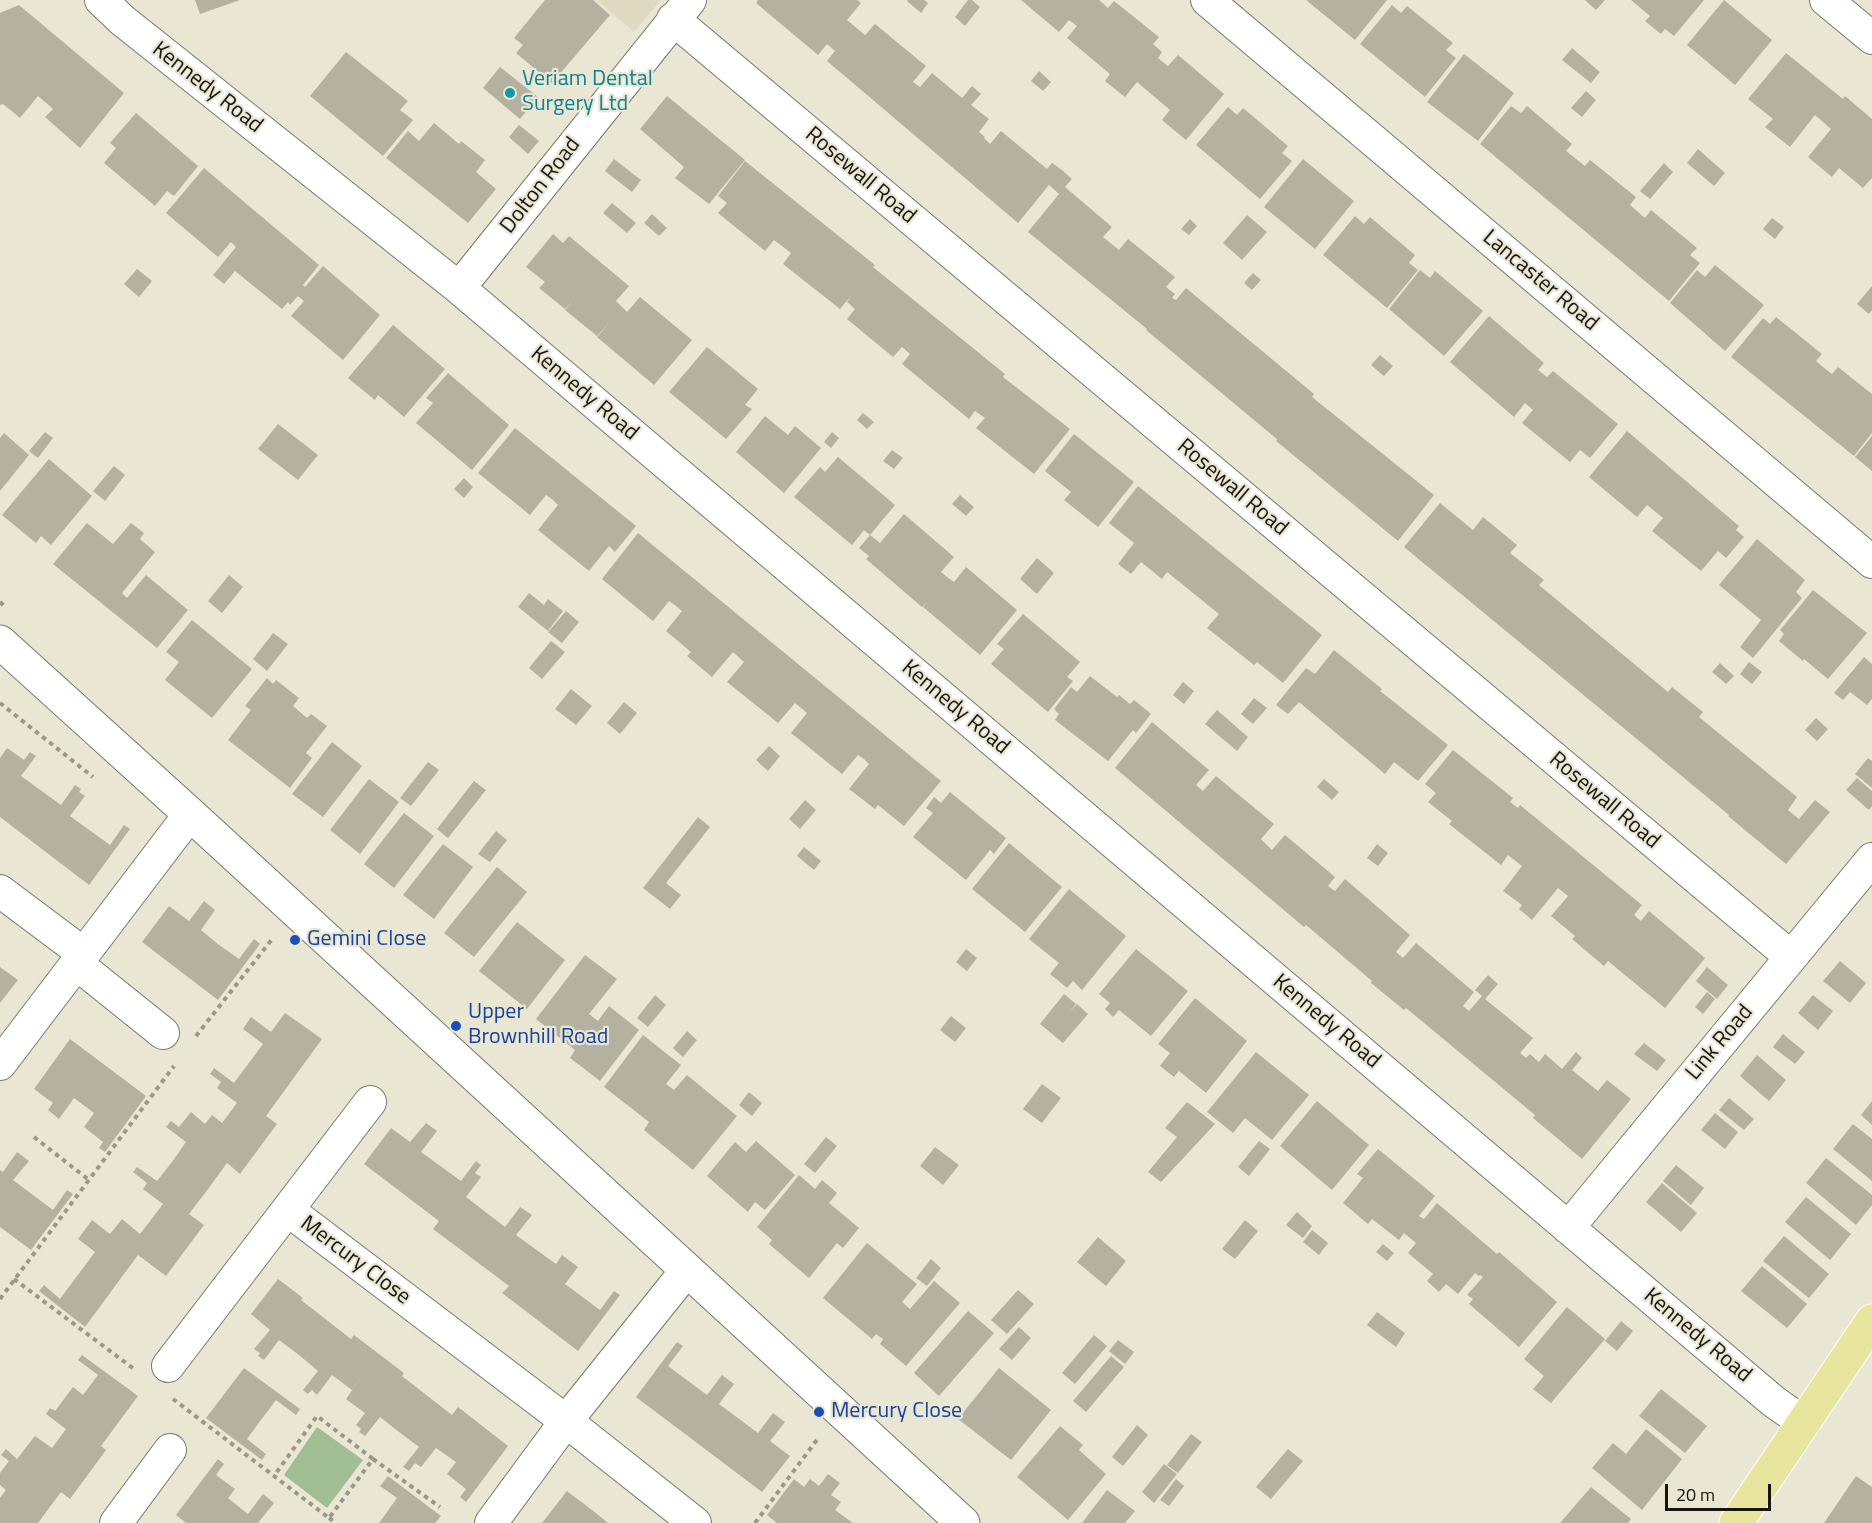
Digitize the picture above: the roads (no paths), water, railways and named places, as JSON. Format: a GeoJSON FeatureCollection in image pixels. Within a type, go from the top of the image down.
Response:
{"type":"FeatureCollection","features":[{"type":"Feature","properties":{"kind":"main road"},"geometry":{"type":"LineString","coordinates":[[1736,1523],[1872,1321]]}},
{"type":"Feature","properties":{"kind":"street","name":"Kennedy Road"},"geometry":{"type":"LineString","coordinates":[[101,0],[122,20],[459,288],[1773,1401],[1804,1423]]}},
{"type":"Feature","properties":{"kind":"street","name":"Lancaster Road"},"geometry":{"type":"LineString","coordinates":[[1207,0],[1872,562]]}},
{"type":"Feature","properties":{"kind":"street"},"geometry":{"type":"LineString","coordinates":[[1826,0],[1872,38]]}},
{"type":"Feature","properties":{"kind":"street","name":"Dolton Road"},"geometry":{"type":"LineString","coordinates":[[459,288],[682,10]]}},
{"type":"Feature","properties":{"kind":"street","name":"Rosewall Road"},"geometry":{"type":"LineString","coordinates":[[682,10],[1791,957]]}},
{"type":"Feature","properties":{"kind":"street"},"geometry":{"type":"LineString","coordinates":[[0,642],[963,1523]]}},
{"type":"Feature","properties":{"kind":"street"},"geometry":{"type":"LineString","coordinates":[[0,1064],[190,814]]}},
{"type":"Feature","properties":{"kind":"street","name":"Link Road"},"geometry":{"type":"LineString","coordinates":[[1568,1228],[1872,859]]}},
{"type":"Feature","properties":{"kind":"street"},"geometry":{"type":"LineString","coordinates":[[0,891],[80,959],[172,1045]]}},
{"type":"Feature","properties":{"kind":"street","name":"Mercury Close"},"geometry":{"type":"LineString","coordinates":[[168,1366],[370,1102]]}},
{"type":"Feature","properties":{"kind":"street","name":"Mercury Close"},"geometry":{"type":"LineString","coordinates":[[288,1210],[566,1421],[695,1523]]}},
{"type":"Feature","properties":{"kind":"street"},"geometry":{"type":"LineString","coordinates":[[491,1523],[566,1421],[687,1270]]}},
{"type":"Feature","properties":{"kind":"street"},"geometry":{"type":"LineString","coordinates":[[116,1523],[171,1450]]}},
{"type":"Feature","properties":{"kind":"place","name":"Veriam Dental Surgery Ltd"},"geometry":{"type":"Point","coordinates":[510,93]}},
{"type":"Feature","properties":{"kind":"place","name":"Gemini Close"},"geometry":{"type":"Point","coordinates":[295,940]}},
{"type":"Feature","properties":{"kind":"place","name":"Upper Brownhill Road"},"geometry":{"type":"Point","coordinates":[456,1026]}},
{"type":"Feature","properties":{"kind":"place","name":"Mercury Close"},"geometry":{"type":"Point","coordinates":[819,1412]}}]}
